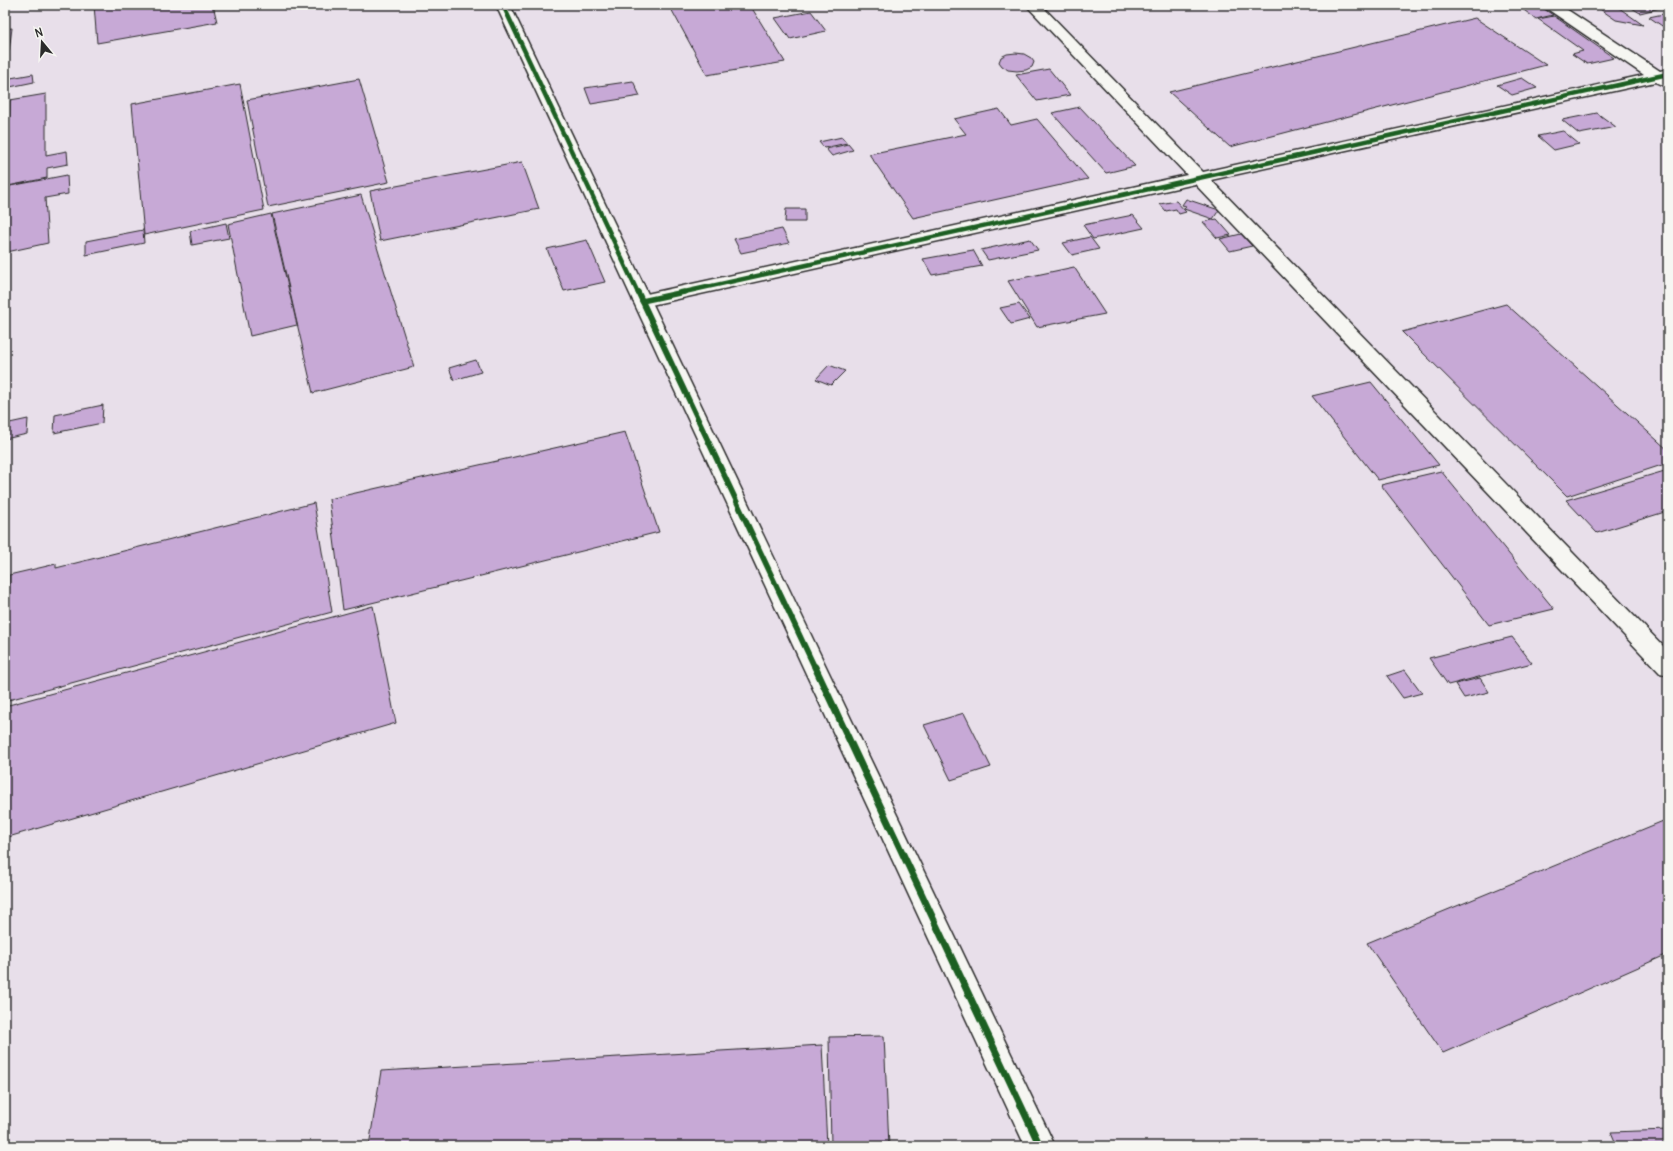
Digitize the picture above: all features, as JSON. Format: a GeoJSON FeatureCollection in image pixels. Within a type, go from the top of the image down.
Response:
{"type":"FeatureCollection","features":[{"type":"Feature","properties":{"kind":"street"},"geometry":{"type":"LineString","coordinates":[[503,5],[1040,1146]]}},
{"type":"Feature","properties":{"kind":"street"},"geometry":{"type":"LineString","coordinates":[[1033,5],[1668,666]]}},
{"type":"Feature","properties":{"kind":"street"},"geometry":{"type":"LineString","coordinates":[[1551,5],[1665,78]]}},
{"type":"Feature","properties":{"kind":"street"},"geometry":{"type":"LineString","coordinates":[[642,300],[1665,78]]}},
{"type":"Feature","properties":{"kind":"shaded area"},"geometry":{"type":"Polygon","coordinates":[[[5,5],[1668,5],[1668,1146],[5,1146],[5,5]]]}},
{"type":"Feature","properties":{"kind":"building"},"geometry":{"type":"Polygon","coordinates":[[[94,5],[213,5],[217,22],[97,43],[94,5]]]}},
{"type":"Feature","properties":{"kind":"building"},"geometry":{"type":"Polygon","coordinates":[[[669,5],[750,5],[785,62],[707,75],[669,5]]]}},
{"type":"Feature","properties":{"kind":"building"},"geometry":{"type":"Polygon","coordinates":[[[1538,5],[1553,15],[1536,19],[1521,8],[1538,5]]]}},
{"type":"Feature","properties":{"kind":"building"},"geometry":{"type":"Polygon","coordinates":[[[1594,5],[1615,5],[1643,25],[1616,20],[1594,5]]]}},
{"type":"Feature","properties":{"kind":"building"},"geometry":{"type":"Polygon","coordinates":[[[1627,5],[1668,5],[1668,6],[1640,13],[1627,5]]]}},
{"type":"Feature","properties":{"kind":"building"},"geometry":{"type":"Polygon","coordinates":[[[811,11],[826,31],[790,39],[775,18],[811,11]]]}},
{"type":"Feature","properties":{"kind":"building"},"geometry":{"type":"Polygon","coordinates":[[[1668,13],[1668,30],[1649,17],[1668,13]]]}},
{"type":"Feature","properties":{"kind":"building"},"geometry":{"type":"Polygon","coordinates":[[[1554,16],[1614,58],[1587,64],[1572,54],[1583,51],[1538,19],[1554,16]]]}},
{"type":"Feature","properties":{"kind":"building"},"geometry":{"type":"Polygon","coordinates":[[[1475,18],[1546,65],[1230,147],[1169,92],[1475,18]]]}},
{"type":"Feature","properties":{"kind":"building"},"geometry":{"type":"Polygon","coordinates":[[[12,28],[9,51],[5,52],[5,29],[12,28]]]}},
{"type":"Feature","properties":{"kind":"building"},"geometry":{"type":"Polygon","coordinates":[[[1007,54],[1024,54],[1031,58],[1034,62],[1032,67],[1026,70],[1008,70],[999,62],[1001,57],[1007,54]]]}},
{"type":"Feature","properties":{"kind":"building"},"geometry":{"type":"Polygon","coordinates":[[[1049,69],[1070,95],[1037,101],[1016,75],[1049,69]]]}},
{"type":"Feature","properties":{"kind":"building"},"geometry":{"type":"Polygon","coordinates":[[[33,74],[34,82],[5,88],[5,79],[33,74]]]}},
{"type":"Feature","properties":{"kind":"building"},"geometry":{"type":"Polygon","coordinates":[[[1522,78],[1537,88],[1512,95],[1497,85],[1522,78]]]}},
{"type":"Feature","properties":{"kind":"building"},"geometry":{"type":"Polygon","coordinates":[[[359,79],[389,182],[268,207],[247,100],[359,79]]]}},
{"type":"Feature","properties":{"kind":"building"},"geometry":{"type":"Polygon","coordinates":[[[633,81],[640,96],[591,104],[585,88],[633,81]]]}},
{"type":"Feature","properties":{"kind":"building"},"geometry":{"type":"Polygon","coordinates":[[[240,84],[264,210],[144,235],[132,104],[240,84]]]}},
{"type":"Feature","properties":{"kind":"building"},"geometry":{"type":"Polygon","coordinates":[[[46,94],[46,155],[67,151],[68,164],[47,168],[47,178],[8,186],[10,100],[46,94]]]}},
{"type":"Feature","properties":{"kind":"building"},"geometry":{"type":"Polygon","coordinates":[[[1080,107],[1135,166],[1106,173],[1052,113],[1080,107]]]}},
{"type":"Feature","properties":{"kind":"building"},"geometry":{"type":"Polygon","coordinates":[[[999,109],[1011,125],[1037,119],[1088,179],[913,218],[869,154],[966,134],[954,119],[999,109]]]}},
{"type":"Feature","properties":{"kind":"building"},"geometry":{"type":"Polygon","coordinates":[[[1597,113],[1616,127],[1579,134],[1562,120],[1597,113]]]}},
{"type":"Feature","properties":{"kind":"building"},"geometry":{"type":"Polygon","coordinates":[[[1563,131],[1579,144],[1554,150],[1538,136],[1563,131]]]}},
{"type":"Feature","properties":{"kind":"building"},"geometry":{"type":"Polygon","coordinates":[[[842,137],[847,143],[824,148],[819,142],[842,137]]]}},
{"type":"Feature","properties":{"kind":"building"},"geometry":{"type":"Polygon","coordinates":[[[848,144],[853,150],[832,156],[826,149],[848,144]]]}},
{"type":"Feature","properties":{"kind":"building"},"geometry":{"type":"Polygon","coordinates":[[[522,162],[539,209],[380,241],[370,191],[522,162]]]}},
{"type":"Feature","properties":{"kind":"building"},"geometry":{"type":"Polygon","coordinates":[[[67,175],[68,194],[45,198],[48,243],[7,252],[5,187],[67,175]]]}},
{"type":"Feature","properties":{"kind":"building"},"geometry":{"type":"Polygon","coordinates":[[[361,195],[414,367],[313,393],[272,214],[361,195]]]}},
{"type":"Feature","properties":{"kind":"building"},"geometry":{"type":"Polygon","coordinates":[[[1186,199],[1219,210],[1213,219],[1184,209],[1186,206],[1182,205],[1186,199]]]}},
{"type":"Feature","properties":{"kind":"building"},"geometry":{"type":"Polygon","coordinates":[[[1176,201],[1186,212],[1179,214],[1176,209],[1166,211],[1160,204],[1176,201]]]}},
{"type":"Feature","properties":{"kind":"building"},"geometry":{"type":"Polygon","coordinates":[[[786,209],[805,209],[805,222],[785,222],[786,209]]]}},
{"type":"Feature","properties":{"kind":"building"},"geometry":{"type":"Polygon","coordinates":[[[271,214],[297,325],[250,336],[228,224],[271,214]]]}},
{"type":"Feature","properties":{"kind":"building"},"geometry":{"type":"Polygon","coordinates":[[[1133,215],[1144,228],[1093,239],[1083,225],[1133,215]]]}},
{"type":"Feature","properties":{"kind":"building"},"geometry":{"type":"Polygon","coordinates":[[[1217,219],[1231,235],[1217,238],[1203,222],[1217,219]]]}},
{"type":"Feature","properties":{"kind":"building"},"geometry":{"type":"Polygon","coordinates":[[[226,223],[229,238],[192,245],[190,231],[226,223]]]}},
{"type":"Feature","properties":{"kind":"building"},"geometry":{"type":"Polygon","coordinates":[[[782,229],[789,243],[741,253],[734,239],[782,229]]]}},
{"type":"Feature","properties":{"kind":"building"},"geometry":{"type":"Polygon","coordinates":[[[143,230],[144,243],[86,255],[86,241],[143,230]]]}},
{"type":"Feature","properties":{"kind":"building"},"geometry":{"type":"Polygon","coordinates":[[[1241,234],[1252,246],[1230,251],[1220,239],[1241,234]]]}},
{"type":"Feature","properties":{"kind":"building"},"geometry":{"type":"Polygon","coordinates":[[[1090,237],[1099,249],[1072,255],[1063,243],[1090,237]]]}},
{"type":"Feature","properties":{"kind":"building"},"geometry":{"type":"Polygon","coordinates":[[[1030,239],[1038,250],[988,260],[981,250],[1030,239]]]}},
{"type":"Feature","properties":{"kind":"building"},"geometry":{"type":"Polygon","coordinates":[[[587,240],[605,282],[564,291],[547,249],[587,240]]]}},
{"type":"Feature","properties":{"kind":"building"},"geometry":{"type":"Polygon","coordinates":[[[973,250],[982,266],[932,275],[923,259],[973,250]]]}},
{"type":"Feature","properties":{"kind":"building"},"geometry":{"type":"Polygon","coordinates":[[[1074,267],[1105,314],[1037,327],[1008,281],[1074,267]]]}},
{"type":"Feature","properties":{"kind":"building"},"geometry":{"type":"Polygon","coordinates":[[[1019,304],[1030,319],[1011,324],[1000,308],[1019,304]]]}},
{"type":"Feature","properties":{"kind":"building"},"geometry":{"type":"Polygon","coordinates":[[[1506,304],[1668,450],[1668,463],[1567,496],[1402,332],[1506,304]]]}},
{"type":"Feature","properties":{"kind":"building"},"geometry":{"type":"Polygon","coordinates":[[[476,360],[481,372],[454,380],[449,368],[476,360]]]}},
{"type":"Feature","properties":{"kind":"building"},"geometry":{"type":"Polygon","coordinates":[[[829,365],[845,371],[831,385],[816,379],[829,365]]]}},
{"type":"Feature","properties":{"kind":"building"},"geometry":{"type":"Polygon","coordinates":[[[1371,382],[1439,465],[1378,480],[1312,396],[1371,382]]]}},
{"type":"Feature","properties":{"kind":"building"},"geometry":{"type":"Polygon","coordinates":[[[103,405],[102,423],[54,433],[55,415],[103,405]]]}},
{"type":"Feature","properties":{"kind":"building"},"geometry":{"type":"Polygon","coordinates":[[[28,419],[27,434],[5,439],[5,424],[28,419]]]}},
{"type":"Feature","properties":{"kind":"building"},"geometry":{"type":"Polygon","coordinates":[[[625,432],[659,532],[343,610],[329,499],[625,432]]]}},
{"type":"Feature","properties":{"kind":"building"},"geometry":{"type":"Polygon","coordinates":[[[1668,470],[1668,511],[1597,533],[1566,500],[1668,470]]]}},
{"type":"Feature","properties":{"kind":"building"},"geometry":{"type":"Polygon","coordinates":[[[1441,471],[1554,609],[1489,625],[1381,485],[1441,471]]]}},
{"type":"Feature","properties":{"kind":"building"},"geometry":{"type":"Polygon","coordinates":[[[314,503],[332,612],[5,701],[5,586],[9,585],[9,575],[56,564],[56,568],[314,503]]]}},
{"type":"Feature","properties":{"kind":"building"},"geometry":{"type":"Polygon","coordinates":[[[373,606],[396,723],[5,838],[5,706],[373,606]]]}},
{"type":"Feature","properties":{"kind":"building"},"geometry":{"type":"Polygon","coordinates":[[[1512,637],[1532,663],[1448,685],[1429,658],[1512,637]]]}},
{"type":"Feature","properties":{"kind":"building"},"geometry":{"type":"Polygon","coordinates":[[[1405,670],[1422,693],[1403,698],[1387,676],[1405,670]]]}},
{"type":"Feature","properties":{"kind":"building"},"geometry":{"type":"Polygon","coordinates":[[[1480,678],[1489,692],[1464,698],[1455,684],[1480,678]]]}},
{"type":"Feature","properties":{"kind":"building"},"geometry":{"type":"Polygon","coordinates":[[[964,713],[991,767],[951,780],[924,725],[964,713]]]}},
{"type":"Feature","properties":{"kind":"building"},"geometry":{"type":"Polygon","coordinates":[[[1668,819],[1668,954],[1443,1053],[1367,943],[1668,819]]]}},
{"type":"Feature","properties":{"kind":"building"},"geometry":{"type":"Polygon","coordinates":[[[884,1036],[889,1146],[831,1146],[829,1037],[884,1036]]]}},
{"type":"Feature","properties":{"kind":"building"},"geometry":{"type":"Polygon","coordinates":[[[822,1045],[827,1146],[369,1146],[381,1071],[822,1045]]]}},
{"type":"Feature","properties":{"kind":"building"},"geometry":{"type":"Polygon","coordinates":[[[1668,1130],[1668,1146],[1617,1146],[1611,1132],[1668,1130]]]}},
{"type":"Feature","properties":{"kind":"cycle path"},"geometry":{"type":"LineString","coordinates":[[503,5],[1040,1146]]}},
{"type":"Feature","properties":{"kind":"cycle path"},"geometry":{"type":"LineString","coordinates":[[642,301],[1668,74]]}}]}
